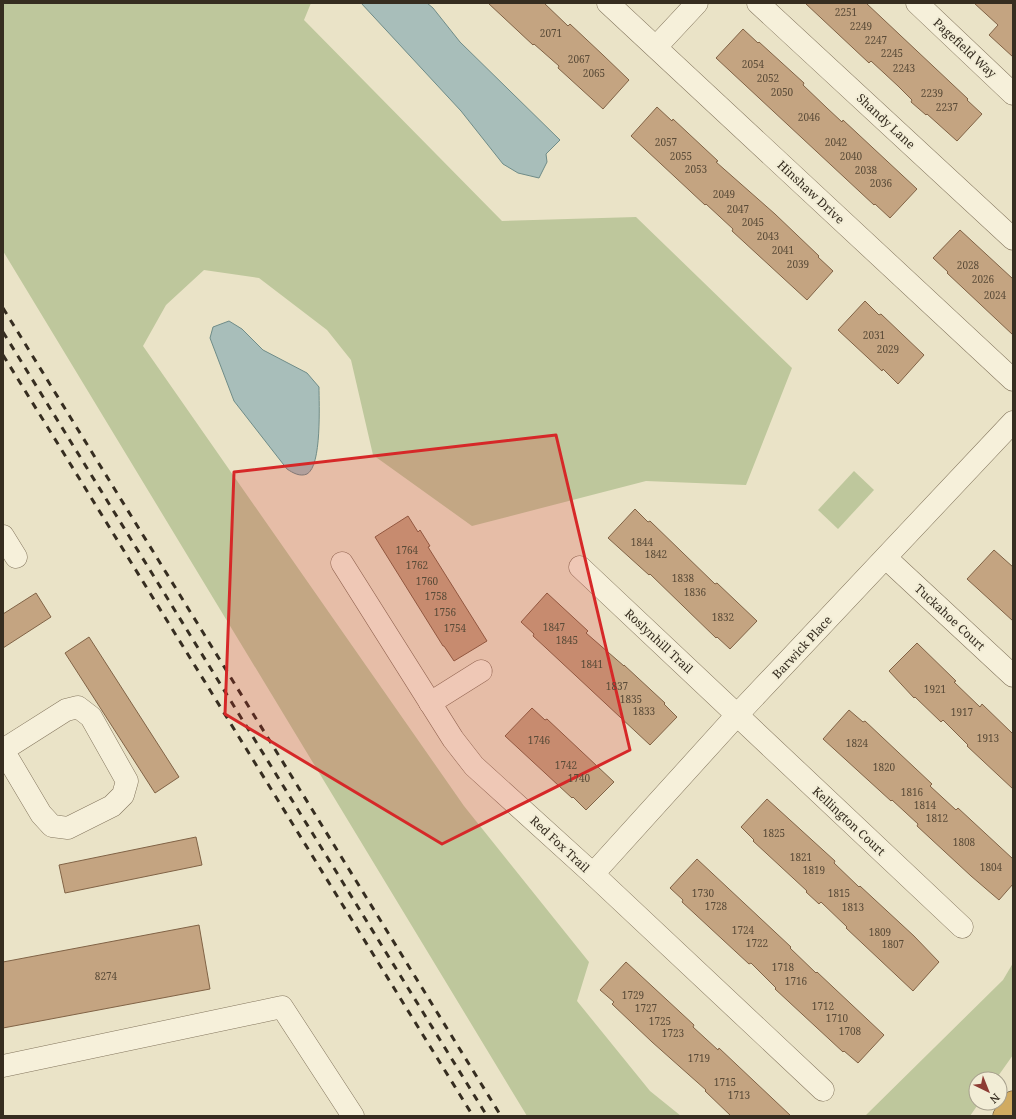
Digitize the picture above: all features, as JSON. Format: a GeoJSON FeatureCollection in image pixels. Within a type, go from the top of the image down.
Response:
{"type":"FeatureCollection","features":[{"type":"Feature","properties":{"kind":"highway"},"geometry":{"type":"LineString","coordinates":[[1004,1116],[1013,1102]]}},
{"type":"Feature","properties":{"kind":"street","name":"Hinshaw Drive"},"geometry":{"type":"LineString","coordinates":[[608,3],[1013,380]]}},
{"type":"Feature","properties":{"kind":"street"},"geometry":{"type":"LineString","coordinates":[[656,47],[697,3]]}},
{"type":"Feature","properties":{"kind":"street","name":"Shandy Lane"},"geometry":{"type":"LineString","coordinates":[[758,3],[1013,239]]}},
{"type":"Feature","properties":{"kind":"street","name":"Pagefield Way"},"geometry":{"type":"LineString","coordinates":[[916,3],[1013,94]]}},
{"type":"Feature","properties":{"kind":"street","name":"Barwick Place"},"geometry":{"type":"LineString","coordinates":[[593,874],[737,716],[1013,422]]}},
{"type":"Feature","properties":{"kind":"street"},"geometry":{"type":"LineString","coordinates":[[3,536],[16,557]]}},
{"type":"Feature","properties":{"kind":"street","name":"Tuckahoe Court"},"geometry":{"type":"LineString","coordinates":[[886,558],[1013,676]]}},
{"type":"Feature","properties":{"kind":"street","name":"Red Fox Trail"},"geometry":{"type":"LineString","coordinates":[[342,563],[430,703],[474,766],[593,874],[823,1090]]}},
{"type":"Feature","properties":{"kind":"street","name":"Roslynhill Trail"},"geometry":{"type":"LineString","coordinates":[[580,567],[737,716]]}},
{"type":"Feature","properties":{"kind":"street"},"geometry":{"type":"LineString","coordinates":[[430,703],[481,671]]}},
{"type":"Feature","properties":{"kind":"street"},"geometry":{"type":"LineString","coordinates":[[78,707],[91,717],[127,781],[123,795],[112,806],[68,828],[52,826],[41,814],[3,750],[66,710],[78,707]]}},
{"type":"Feature","properties":{"kind":"street","name":"Kellington Court"},"geometry":{"type":"LineString","coordinates":[[737,716],[962,927]]}},
{"type":"Feature","properties":{"kind":"street"},"geometry":{"type":"LineString","coordinates":[[3,1066],[282,1007],[353,1116]]}},
{"type":"Feature","properties":{"kind":"highlighted area"},"geometry":{"type":"Polygon","coordinates":[[[556,435],[630,750],[442,844],[225,714],[234,472],[556,435]]]}},
{"type":"Feature","properties":{"kind":"green space"},"geometry":{"type":"Polygon","coordinates":[[[3,3],[311,3],[304,20],[502,221],[636,217],[792,368],[746,485],[646,481],[472,526],[373,455],[351,360],[327,330],[259,278],[204,270],[166,305],[143,346],[464,806],[589,962],[577,1001],[650,1091],[681,1116],[527,1116],[3,251],[3,3]]]}},
{"type":"Feature","properties":{"kind":"green space"},"geometry":{"type":"Polygon","coordinates":[[[854,471],[874,490],[838,529],[818,510],[854,471]]]}},
{"type":"Feature","properties":{"kind":"green space"},"geometry":{"type":"Polygon","coordinates":[[[1013,963],[1013,1055],[1002,1071],[968,1071],[968,1111],[973,1111],[970,1116],[865,1116],[1003,980],[1013,963]]]}},
{"type":"Feature","properties":{"kind":"water"},"geometry":{"type":"Polygon","coordinates":[[[361,3],[427,3],[433,8],[460,42],[560,140],[546,154],[547,162],[539,178],[518,173],[503,164],[461,111],[361,3]]]}},
{"type":"Feature","properties":{"kind":"water"},"geometry":{"type":"Polygon","coordinates":[[[229,321],[242,329],[263,350],[307,373],[319,387],[319,434],[312,469],[307,474],[299,475],[287,469],[234,401],[210,338],[213,327],[229,321]]]}},
{"type":"Feature","properties":{"kind":"building"},"geometry":{"type":"Polygon","coordinates":[[[488,3],[544,3],[568,26],[570,24],[629,80],[603,109],[558,68],[559,66],[534,44],[533,45],[488,3]]]}},
{"type":"Feature","properties":{"kind":"building"},"geometry":{"type":"Polygon","coordinates":[[[805,3],[866,3],[982,114],[957,141],[911,102],[912,100],[898,86],[871,61],[869,63],[805,3]]]}},
{"type":"Feature","properties":{"kind":"building"},"geometry":{"type":"Polygon","coordinates":[[[974,3],[1013,3],[1013,57],[989,35],[998,25],[974,3]]]}},
{"type":"Feature","properties":{"kind":"building"},"geometry":{"type":"Polygon","coordinates":[[[743,29],[804,83],[803,85],[827,108],[842,122],[843,120],[917,189],[890,218],[875,204],[874,205],[716,58],[743,29]]]}},
{"type":"Feature","properties":{"kind":"building"},"geometry":{"type":"Polygon","coordinates":[[[657,107],[672,121],[673,119],[718,161],[716,162],[775,214],[833,271],[807,300],[732,231],[733,229],[631,136],[657,107]]]}},
{"type":"Feature","properties":{"kind":"building"},"geometry":{"type":"Polygon","coordinates":[[[960,230],[1013,279],[1013,335],[933,258],[960,230]]]}},
{"type":"Feature","properties":{"kind":"building"},"geometry":{"type":"Polygon","coordinates":[[[865,301],[879,315],[881,314],[924,355],[898,384],[838,330],[865,301]]]}},
{"type":"Feature","properties":{"kind":"building"},"geometry":{"type":"Polygon","coordinates":[[[635,509],[648,522],[650,521],[715,584],[717,583],[757,621],[730,649],[717,637],[716,638],[650,574],[649,575],[608,538],[635,509]]]}},
{"type":"Feature","properties":{"kind":"building"},"geometry":{"type":"Polygon","coordinates":[[[408,516],[418,532],[420,530],[430,546],[428,547],[487,641],[454,661],[443,646],[375,537],[408,516]]]}},
{"type":"Feature","properties":{"kind":"building"},"geometry":{"type":"Polygon","coordinates":[[[994,550],[1013,567],[1013,621],[967,579],[994,550]]]}},
{"type":"Feature","properties":{"kind":"building"},"geometry":{"type":"Polygon","coordinates":[[[36,593],[51,617],[3,648],[3,614],[36,593]]]}},
{"type":"Feature","properties":{"kind":"building"},"geometry":{"type":"Polygon","coordinates":[[[547,593],[588,631],[586,633],[624,665],[665,703],[664,704],[677,717],[650,745],[533,636],[534,634],[521,622],[547,593]]]}},
{"type":"Feature","properties":{"kind":"building"},"geometry":{"type":"Polygon","coordinates":[[[89,637],[179,777],[155,793],[65,653],[89,637]]]}},
{"type":"Feature","properties":{"kind":"building"},"geometry":{"type":"Polygon","coordinates":[[[917,643],[980,707],[982,704],[1013,734],[1013,789],[967,746],[968,745],[943,720],[941,722],[915,697],[914,698],[889,671],[917,643]]]}},
{"type":"Feature","properties":{"kind":"building"},"geometry":{"type":"Polygon","coordinates":[[[532,708],[545,720],[547,719],[614,782],[586,810],[505,736],[532,708]]]}},
{"type":"Feature","properties":{"kind":"building"},"geometry":{"type":"Polygon","coordinates":[[[849,710],[863,722],[865,721],[932,784],[930,786],[956,810],[958,808],[1013,859],[1013,884],[999,900],[917,826],[918,824],[892,800],[891,801],[823,739],[849,710]]]}},
{"type":"Feature","properties":{"kind":"building"},"geometry":{"type":"Polygon","coordinates":[[[767,799],[835,861],[834,863],[914,936],[939,962],[913,991],[846,928],[847,927],[821,902],[819,904],[806,892],[807,891],[753,841],[754,840],[741,827],[767,799]]]}},
{"type":"Feature","properties":{"kind":"building"},"geometry":{"type":"Polygon","coordinates":[[[196,837],[202,865],[65,893],[59,865],[196,837]]]}},
{"type":"Feature","properties":{"kind":"building"},"geometry":{"type":"Polygon","coordinates":[[[697,859],[791,947],[790,948],[816,973],[817,972],[884,1035],[858,1063],[844,1051],[843,1052],[775,989],[776,988],[751,963],[749,964],[682,902],[683,900],[670,888],[697,859]]]}},
{"type":"Feature","properties":{"kind":"building"},"geometry":{"type":"Polygon","coordinates":[[[199,925],[210,989],[3,1028],[3,962],[199,925]]]}},
{"type":"Feature","properties":{"kind":"building"},"geometry":{"type":"Polygon","coordinates":[[[626,962],[694,1025],[693,1027],[718,1050],[719,1048],[791,1116],[731,1116],[705,1091],[706,1090],[612,1004],[614,1002],[600,990],[626,962]]]}},
{"type":"Feature","properties":{"kind":"railway"},"geometry":{"type":"LineString","coordinates":[[3,308],[501,1116]]}},
{"type":"Feature","properties":{"kind":"railway"},"geometry":{"type":"LineString","coordinates":[[3,332],[487,1116]]}},
{"type":"Feature","properties":{"kind":"railway"},"geometry":{"type":"LineString","coordinates":[[3,355],[473,1116]]}}]}
